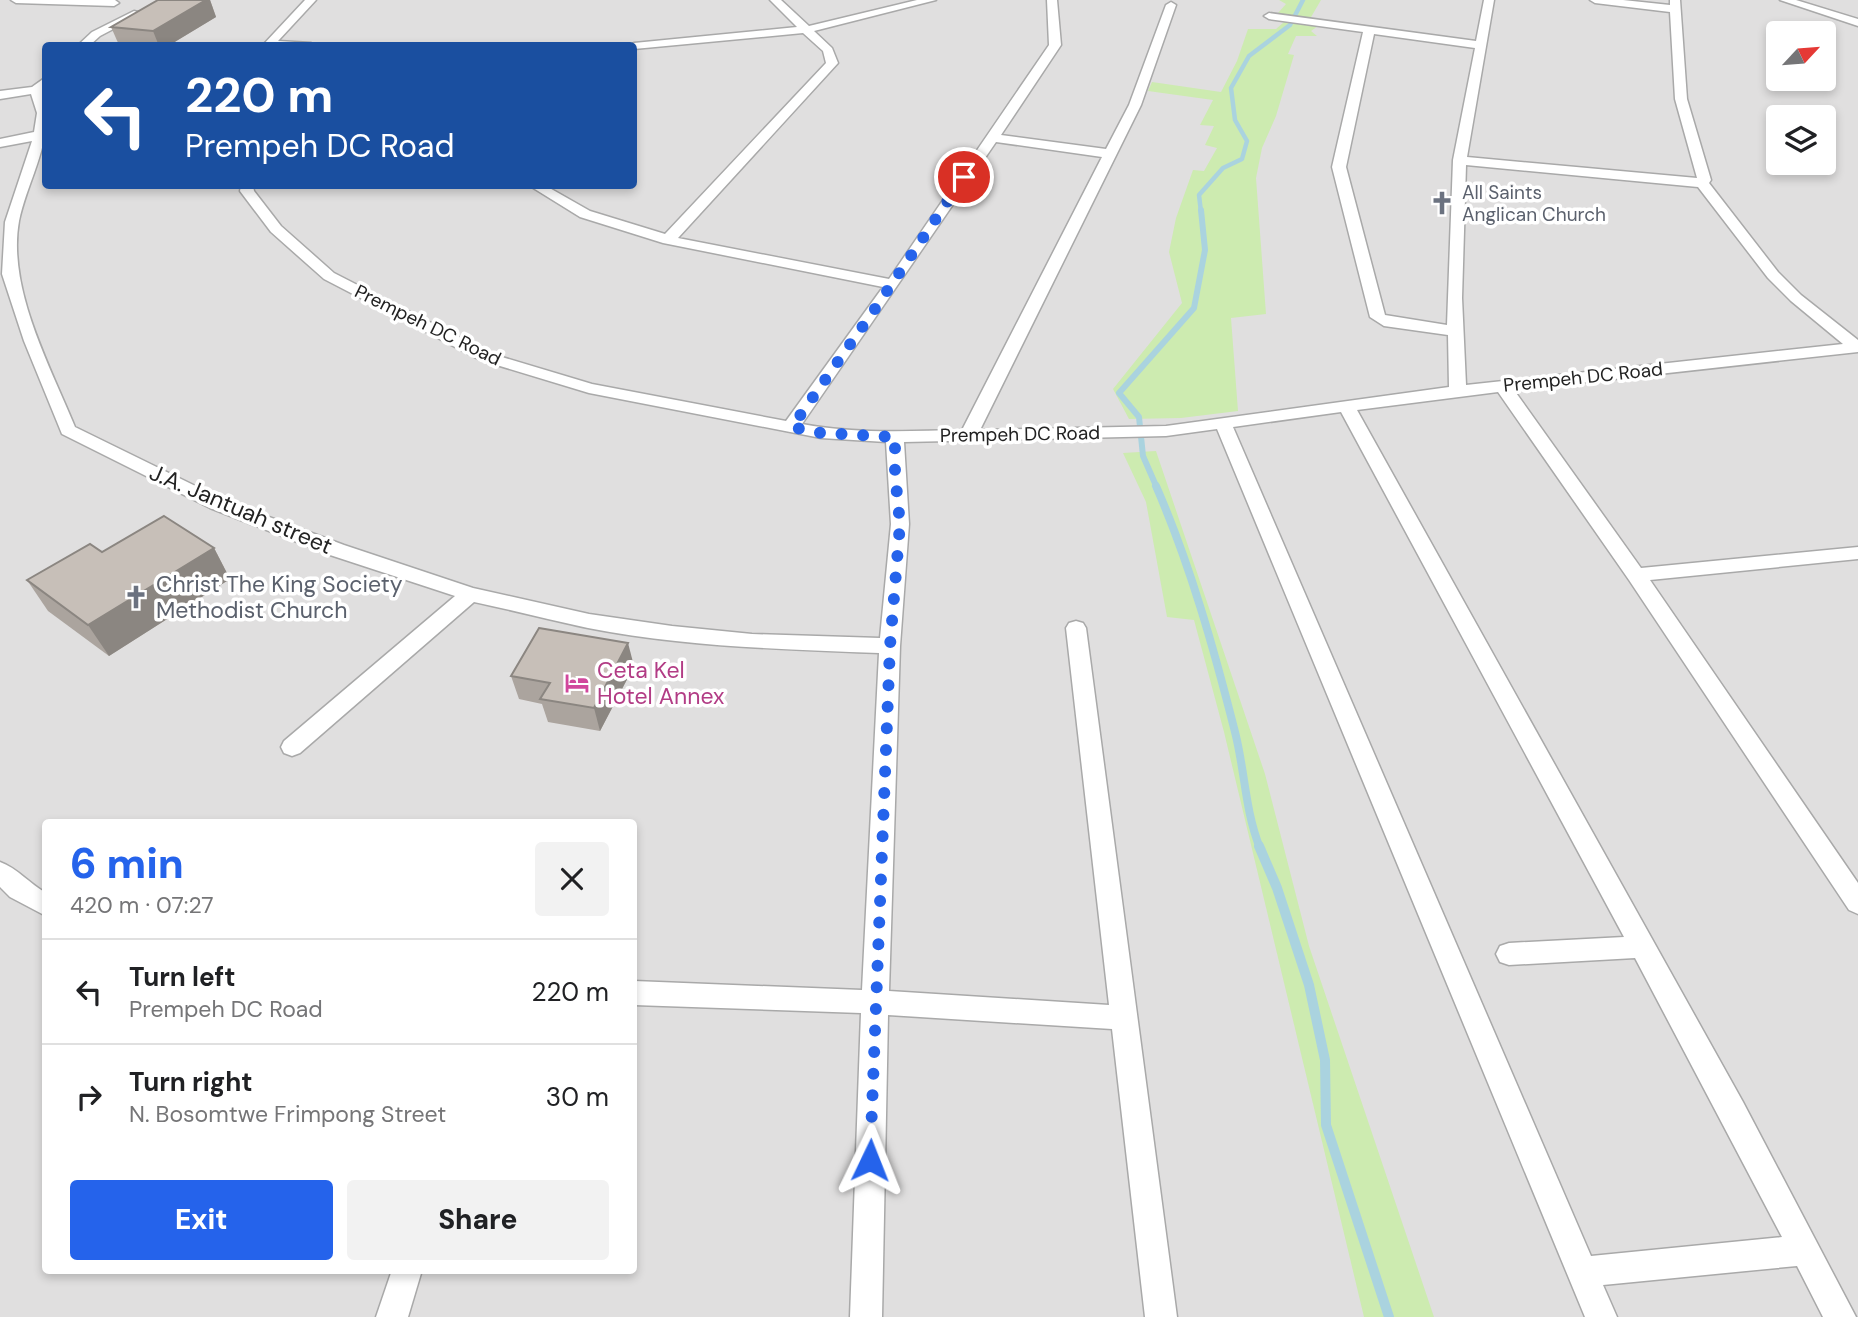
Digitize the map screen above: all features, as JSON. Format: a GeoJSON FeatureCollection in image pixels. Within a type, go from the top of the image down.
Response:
{"type":"FeatureCollection","features":[{"type":"Feature","properties":{"kind":"street"},"geometry":{"type":"LineString","coordinates":[[0,6],[9,0]]}},
{"type":"Feature","properties":{"kind":"street"},"geometry":{"type":"LineString","coordinates":[[16,0],[114,4]]}},
{"type":"Feature","properties":{"kind":"street"},"geometry":{"type":"LineString","coordinates":[[271,42],[311,0]]}},
{"type":"Feature","properties":{"kind":"street"},"geometry":{"type":"LineString","coordinates":[[668,240],[832,63],[828,50],[775,0]]}},
{"type":"Feature","properties":{"kind":"street"},"geometry":{"type":"LineString","coordinates":[[637,46],[808,29],[931,0]]}},
{"type":"Feature","properties":{"kind":"street"},"geometry":{"type":"LineString","coordinates":[[792,427],[1055,45],[1052,0]]}},
{"type":"Feature","properties":{"kind":"street"},"geometry":{"type":"LineString","coordinates":[[1458,391],[1454,298],[1460,160],[1489,0]]}},
{"type":"Feature","properties":{"kind":"street"},"geometry":{"type":"LineString","coordinates":[[1595,0],[1675,5],[1681,99],[1704,180],[1702,184]]}},
{"type":"Feature","properties":{"kind":"street"},"geometry":{"type":"LineString","coordinates":[[1785,0],[1858,23]]}},
{"type":"Feature","properties":{"kind":"street"},"geometry":{"type":"LineString","coordinates":[[969,434],[1135,105],[1171,5]]}},
{"type":"Feature","properties":{"kind":"street"},"geometry":{"type":"LineString","coordinates":[[87,42],[96,34],[144,8]]}},
{"type":"Feature","properties":{"kind":"street"},"geometry":{"type":"LineString","coordinates":[[1269,16],[1480,45]]}},
{"type":"Feature","properties":{"kind":"street"},"geometry":{"type":"LineString","coordinates":[[1369,30],[1339,167],[1378,317],[1384,321],[1455,331]]}},
{"type":"Feature","properties":{"kind":"street"},"geometry":{"type":"LineString","coordinates":[[0,95],[36,90],[42,84]]}},
{"type":"Feature","properties":{"kind":"street"},"geometry":{"type":"LineString","coordinates":[[36,90],[42,107]]}},
{"type":"Feature","properties":{"kind":"street","name":"J.A. Jantuah street"},"geometry":{"type":"LineString","coordinates":[[42,124],[12,222],[10,274],[32,341],[68,430],[217,503],[337,550],[470,594],[589,621],[671,633],[752,641],[890,646]]}},
{"type":"Feature","properties":{"kind":"street"},"geometry":{"type":"LineString","coordinates":[[0,143],[40,135]]}},
{"type":"Feature","properties":{"kind":"street"},"geometry":{"type":"LineString","coordinates":[[991,137],[1110,153]]}},
{"type":"Feature","properties":{"kind":"street"},"geometry":{"type":"LineString","coordinates":[[1460,160],[1702,184],[1773,275],[1796,298],[1858,347]]}},
{"type":"Feature","properties":{"kind":"street","name":"Prempeh DC Road"},"geometry":{"type":"LineString","coordinates":[[247,189],[276,229],[329,276],[486,357],[589,388],[821,433],[895,437],[1166,431],[1458,391],[1858,347]]}},
{"type":"Feature","properties":{"kind":"street"},"geometry":{"type":"LineString","coordinates":[[542,189],[585,214],[668,240],[893,284]]}},
{"type":"Feature","properties":{"kind":"street"},"geometry":{"type":"LineString","coordinates":[[1503,386],[1636,575],[1858,902]]}},
{"type":"Feature","properties":{"kind":"street"},"geometry":{"type":"LineString","coordinates":[[1346,405],[1733,1112],[1840,1317]]}},
{"type":"Feature","properties":{"kind":"street"},"geometry":{"type":"LineString","coordinates":[[1223,424],[1601,1317]]}},
{"type":"Feature","properties":{"kind":"street"},"geometry":{"type":"LineString","coordinates":[[866,1317],[874,1002],[890,646],[900,524],[895,474],[895,437]]}},
{"type":"Feature","properties":{"kind":"street"},"geometry":{"type":"LineString","coordinates":[[1636,575],[1858,554]]}},
{"type":"Feature","properties":{"kind":"street"},"geometry":{"type":"LineString","coordinates":[[292,747],[470,594]]}},
{"type":"Feature","properties":{"kind":"street"},"geometry":{"type":"LineString","coordinates":[[1076,628],[1160,1317]]}},
{"type":"Feature","properties":{"kind":"street"},"geometry":{"type":"LineString","coordinates":[[0,872],[19,890],[42,904]]}},
{"type":"Feature","properties":{"kind":"street"},"geometry":{"type":"LineString","coordinates":[[1509,954],[1641,947]]}},
{"type":"Feature","properties":{"kind":"street"},"geometry":{"type":"LineString","coordinates":[[637,993],[874,1002],[1124,1018]]}},
{"type":"Feature","properties":{"kind":"street"},"geometry":{"type":"LineString","coordinates":[[1583,1272],[1805,1250]]}},
{"type":"Feature","properties":{"kind":"street"},"geometry":{"type":"LineString","coordinates":[[392,1317],[406,1274]]}},
{"type":"Feature","properties":{"kind":"shaded area"},"geometry":{"type":"Polygon","coordinates":[[[0,0],[1858,0],[1858,1317],[0,1317],[0,0]]]}},
{"type":"Feature","properties":{"kind":"green space"},"geometry":{"type":"Polygon","coordinates":[[[1279,0],[1321,0],[1307,24],[1318,26],[1311,31],[1317,36],[1296,36],[1288,54],[1294,55],[1276,116],[1262,148],[1256,178],[1266,314],[1231,318],[1238,411],[1181,418],[1129,419],[1113,389],[1182,303],[1169,252],[1176,218],[1193,170],[1204,171],[1217,148],[1205,145],[1214,126],[1200,125],[1213,100],[1148,91],[1152,82],[1221,92],[1237,61],[1248,29],[1276,29],[1291,16],[1278,13],[1286,4],[1279,0]]]}},
{"type":"Feature","properties":{"kind":"green space"},"geometry":{"type":"Polygon","coordinates":[[[1156,451],[1265,774],[1309,946],[1434,1317],[1364,1317],[1224,732],[1194,620],[1167,617],[1146,502],[1123,453],[1156,451]]]}},
{"type":"Feature","properties":{"kind":"building"},"geometry":{"type":"Polygon","coordinates":[[[158,0],[206,0],[153,31],[111,27],[158,0]]]}},
{"type":"Feature","properties":{"kind":"building"},"geometry":{"type":"Polygon","coordinates":[[[164,516],[214,548],[88,625],[27,580],[90,544],[102,552],[164,516]]]}},
{"type":"Feature","properties":{"kind":"building"},"geometry":{"type":"Polygon","coordinates":[[[539,628],[628,643],[594,708],[540,699],[550,683],[511,676],[539,628]]]}},
{"type":"Feature","properties":{"kind":"waterway"},"geometry":{"type":"LineString","coordinates":[[1201,212],[1199,195],[1223,168],[1242,159],[1247,141],[1235,120],[1231,88],[1249,56],[1290,25],[1303,0]]}},
{"type":"Feature","properties":{"kind":"waterway"},"geometry":{"type":"LineString","coordinates":[[1157,488],[1143,456],[1139,417],[1119,393],[1194,308],[1205,250],[1201,210]]}},
{"type":"Feature","properties":{"kind":"waterway"},"geometry":{"type":"LineString","coordinates":[[1156,486],[1180,546],[1210,638],[1235,732],[1251,820],[1260,848]]}},
{"type":"Feature","properties":{"kind":"waterway"},"geometry":{"type":"LineString","coordinates":[[1259,846],[1277,888],[1309,985],[1325,1060],[1326,1125],[1389,1317]]}},
{"type":"Feature","properties":{"kind":"place","name":"All Saints Anglican Church"},"geometry":{"type":"Point","coordinates":[1442,203]}},
{"type":"Feature","properties":{"kind":"place","name":"Christ The King Society Methodist Church"},"geometry":{"type":"Point","coordinates":[136,597]}},
{"type":"Feature","properties":{"kind":"place","name":"Ceta Kel Hotel Annex"},"geometry":{"type":"Point","coordinates":[577,683]}},
{"type":"Feature","properties":{"kind":"route"},"geometry":{"type":"LineString","coordinates":[[870,1160],[874,1002],[890,646],[900,524],[895,474],[895,437],[821,433],[792,427],[964,177]]}}]}
